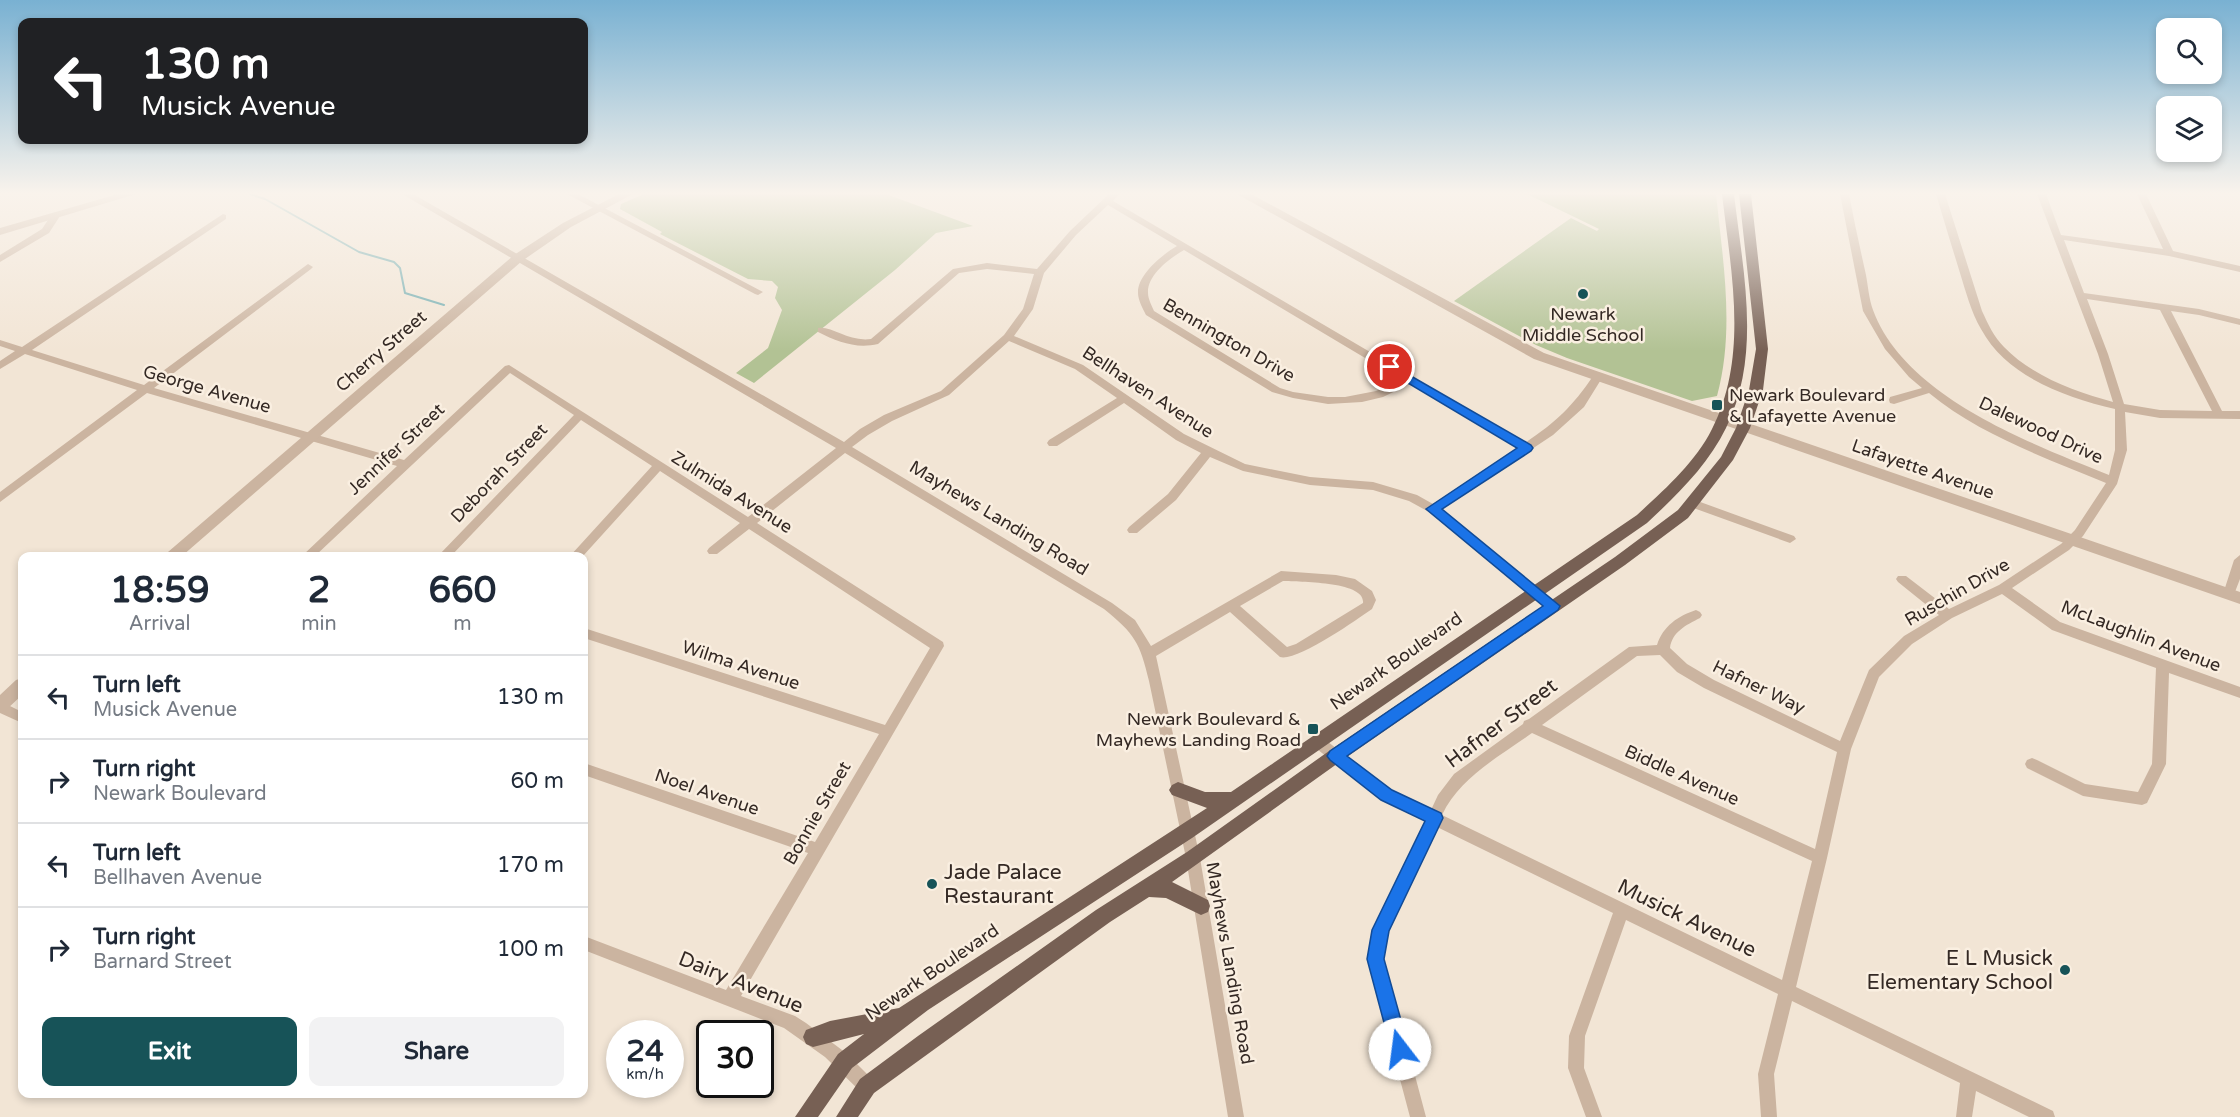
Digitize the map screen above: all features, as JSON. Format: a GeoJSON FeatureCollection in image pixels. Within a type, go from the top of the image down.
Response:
{"type":"FeatureCollection","features":[{"type":"Feature","properties":{"kind":"main road","name":"Newark Boulevard"},"geometry":{"type":"LineString","coordinates":[[805,1117],[845,1061],[906,1015],[1186,832],[1318,742],[1642,519],[1673,490],[1697,462],[1722,420],[1737,378],[1741,337],[1733,246]]}},
{"type":"Feature","properties":{"kind":"main road"},"geometry":{"type":"LineString","coordinates":[[846,1117],[867,1086],[1062,946],[1193,858],[1335,756],[1620,561],[1683,514],[1726,460],[1743,428],[1756,390],[1762,349],[1751,246]]}},
{"type":"Feature","properties":{"kind":"main road"},"geometry":{"type":"LineString","coordinates":[[1178,790],[1191,797],[1211,802],[1236,798]]}},
{"type":"Feature","properties":{"kind":"main road"},"geometry":{"type":"LineString","coordinates":[[1146,888],[1168,890],[1201,906]]}},
{"type":"Feature","properties":{"kind":"main road"},"geometry":{"type":"LineString","coordinates":[[813,1036],[906,1015]]}},
{"type":"Feature","properties":{"kind":"street"},"geometry":{"type":"LineString","coordinates":[[0,259],[21,246]]}},
{"type":"Feature","properties":{"kind":"street"},"geometry":{"type":"LineString","coordinates":[[0,366],[180,246]]}},
{"type":"Feature","properties":{"kind":"street","name":"Mayhews Landing Road"},"geometry":{"type":"LineString","coordinates":[[497,246],[743,391],[843,447],[1108,606],[1131,624],[1149,654],[1193,858],[1236,1117]]}},
{"type":"Feature","properties":{"kind":"street","name":"Cherry Street"},"geometry":{"type":"LineString","coordinates":[[178,552],[518,258],[535,246]]}},
{"type":"Feature","properties":{"kind":"street"},"geometry":{"type":"LineString","coordinates":[[671,246],[759,292]]}},
{"type":"Feature","properties":{"kind":"street"},"geometry":{"type":"LineString","coordinates":[[713,551],[843,447],[888,418],[945,393],[1008,336],[1029,309],[1039,272],[1062,246]]}},
{"type":"Feature","properties":{"kind":"street"},"geometry":{"type":"LineString","coordinates":[[1185,246],[1526,448]]}},
{"type":"Feature","properties":{"kind":"street","name":"Bennington Drive"},"geometry":{"type":"LineString","coordinates":[[1185,246],[1173,252],[1156,269],[1143,287],[1144,298],[1150,313],[1276,390],[1296,397],[1349,401],[1379,394],[1411,380]]}},
{"type":"Feature","properties":{"kind":"street","name":"Lafayette Avenue"},"geometry":{"type":"LineString","coordinates":[[1337,246],[1518,346],[1556,363],[2235,596]]}},
{"type":"Feature","properties":{"kind":"street","name":"Dalewood Drive"},"geometry":{"type":"LineString","coordinates":[[1855,246],[1869,314],[1888,346],[1915,375],[1972,418],[2020,442],[2114,481]]}},
{"type":"Feature","properties":{"kind":"street"},"geometry":{"type":"LineString","coordinates":[[1956,246],[1977,311],[1986,330],[2001,350],[2043,381],[2084,398],[2160,414],[2240,415]]}},
{"type":"Feature","properties":{"kind":"street","name":"Ruschin Drive"},"geometry":{"type":"LineString","coordinates":[[1769,1117],[1766,1074],[1820,858],[1844,749],[1874,674],[1908,640],[1948,615],[2004,588],[2072,541],[2114,481],[2121,450],[2120,407],[2103,354],[2062,246]]}},
{"type":"Feature","properties":{"kind":"street"},"geometry":{"type":"LineString","coordinates":[[2122,246],[2169,253],[2240,269]]}},
{"type":"Feature","properties":{"kind":"street"},"geometry":{"type":"LineString","coordinates":[[2166,246],[2169,253]]}},
{"type":"Feature","properties":{"kind":"street"},"geometry":{"type":"LineString","coordinates":[[822,330],[849,344],[874,342],[956,272],[969,266],[993,266],[1039,272]]}},
{"type":"Feature","properties":{"kind":"street"},"geometry":{"type":"LineString","coordinates":[[0,498],[308,267]]}},
{"type":"Feature","properties":{"kind":"street"},"geometry":{"type":"LineString","coordinates":[[2080,295],[2199,312],[2240,322]]}},
{"type":"Feature","properties":{"kind":"street"},"geometry":{"type":"LineString","coordinates":[[2164,307],[2218,414]]}},
{"type":"Feature","properties":{"kind":"street","name":"Bellhaven Avenue"},"geometry":{"type":"LineString","coordinates":[[1008,336],[1079,367],[1180,436],[1208,452],[1243,467],[1282,477],[1373,486],[1391,490],[1433,509],[1553,606]]}},
{"type":"Feature","properties":{"kind":"street","name":"George Avenue"},"geometry":{"type":"LineString","coordinates":[[0,343],[146,389],[407,465]]}},
{"type":"Feature","properties":{"kind":"street","name":"Zulmida Avenue"},"geometry":{"type":"LineString","coordinates":[[509,368],[938,646]]}},
{"type":"Feature","properties":{"kind":"street","name":"Jennifer Street"},"geometry":{"type":"LineString","coordinates":[[312,552],[509,368]]}},
{"type":"Feature","properties":{"kind":"street"},"geometry":{"type":"LineString","coordinates":[[1433,509],[1550,432],[1580,404],[1597,378]]}},
{"type":"Feature","properties":{"kind":"street"},"geometry":{"type":"LineString","coordinates":[[1894,400],[1932,389]]}},
{"type":"Feature","properties":{"kind":"street"},"geometry":{"type":"LineString","coordinates":[[1053,443],[1125,398]]}},
{"type":"Feature","properties":{"kind":"street","name":"Deborah Street"},"geometry":{"type":"LineString","coordinates":[[448,552],[580,415]]}},
{"type":"Feature","properties":{"kind":"street"},"geometry":{"type":"LineString","coordinates":[[1133,530],[1172,497],[1208,452]]}},
{"type":"Feature","properties":{"kind":"street"},"geometry":{"type":"LineString","coordinates":[[580,552],[658,466]]}},
{"type":"Feature","properties":{"kind":"street"},"geometry":{"type":"LineString","coordinates":[[1692,502],[1790,539]]}},
{"type":"Feature","properties":{"kind":"street"},"geometry":{"type":"LineString","coordinates":[[2235,596],[2240,560]]}},
{"type":"Feature","properties":{"kind":"street"},"geometry":{"type":"LineString","coordinates":[[1149,654],[1231,605],[1281,576],[1336,580],[1355,584],[1368,594],[1370,600],[1368,606],[1300,648],[1285,653],[1231,605]]}},
{"type":"Feature","properties":{"kind":"street"},"geometry":{"type":"LineString","coordinates":[[1902,579],[1948,615]]}},
{"type":"Feature","properties":{"kind":"street","name":"McLaughlin Avenue"},"geometry":{"type":"LineString","coordinates":[[2004,588],[2056,626],[2240,693]]}},
{"type":"Feature","properties":{"kind":"street"},"geometry":{"type":"LineString","coordinates":[[1663,650],[1664,640],[1677,624],[1696,615]]}},
{"type":"Feature","properties":{"kind":"street","name":"Wilma Avenue"},"geometry":{"type":"LineString","coordinates":[[588,634],[887,731]]}},
{"type":"Feature","properties":{"kind":"street","name":"Bonnie Street"},"geometry":{"type":"LineString","coordinates":[[730,999],[938,646]]}},
{"type":"Feature","properties":{"kind":"street","name":"Hafner Street"},"geometry":{"type":"LineString","coordinates":[[1418,1117],[1376,959],[1380,930],[1443,799],[1459,778],[1634,651],[1663,650]]}},
{"type":"Feature","properties":{"kind":"street","name":"Hafner Way"},"geometry":{"type":"LineString","coordinates":[[1663,650],[1682,668],[1709,684],[1844,749]]}},
{"type":"Feature","properties":{"kind":"street"},"geometry":{"type":"LineString","coordinates":[[2032,764],[2083,790],[2142,799],[2159,764],[2163,665]]}},
{"type":"Feature","properties":{"kind":"street"},"geometry":{"type":"LineString","coordinates":[[18,689],[0,706],[18,716]]}},
{"type":"Feature","properties":{"kind":"street","name":"Biddle Avenue"},"geometry":{"type":"LineString","coordinates":[[1529,725],[1820,858]]}},
{"type":"Feature","properties":{"kind":"street","name":"Musick Avenue"},"geometry":{"type":"LineString","coordinates":[[1318,742],[1386,795],[2047,1117]]}},
{"type":"Feature","properties":{"kind":"street","name":"Noel Avenue"},"geometry":{"type":"LineString","coordinates":[[588,770],[818,850]]}},
{"type":"Feature","properties":{"kind":"street"},"geometry":{"type":"LineString","coordinates":[[1594,1117],[1576,1068],[1577,1036],[1622,910]]}},
{"type":"Feature","properties":{"kind":"street","name":"Dairy Avenue"},"geometry":{"type":"LineString","coordinates":[[588,945],[789,1022],[813,1036],[845,1061],[867,1086]]}},
{"type":"Feature","properties":{"kind":"street"},"geometry":{"type":"LineString","coordinates":[[1964,1117],[1969,1079]]}},
{"type":"Feature","properties":{"kind":"green space"},"geometry":{"type":"Polygon","coordinates":[[[684,246],[921,246],[754,383],[736,373],[768,348],[782,310],[775,298],[778,287],[772,281],[748,279],[684,246]]]}},
{"type":"Feature","properties":{"kind":"green space"},"geometry":{"type":"Polygon","coordinates":[[[1531,246],[1721,246],[1726,321],[1722,371],[1717,396],[1692,401],[1567,358],[1536,345],[1454,301],[1531,246]]]}},
{"type":"Feature","properties":{"kind":"waterway"},"geometry":{"type":"LineString","coordinates":[[349,246],[359,252],[394,262],[400,268],[405,293],[444,305]]}},
{"type":"Feature","properties":{"kind":"place","name":"Newark Middle School"},"geometry":{"type":"Point","coordinates":[1583,294]}},
{"type":"Feature","properties":{"kind":"place","name":"Newark Boulevard & Lafayette Avenue"},"geometry":{"type":"Point","coordinates":[1717,405]}},
{"type":"Feature","properties":{"kind":"place","name":"Newark Boulevard & Mayhews Landing Road"},"geometry":{"type":"Point","coordinates":[1313,729]}},
{"type":"Feature","properties":{"kind":"place","name":"Jade Palace Restaurant"},"geometry":{"type":"Point","coordinates":[932,884]}},
{"type":"Feature","properties":{"kind":"place","name":"E L Musick Elementary School"},"geometry":{"type":"Point","coordinates":[2065,970]}},
{"type":"Feature","properties":{"kind":"route"},"geometry":{"type":"LineString","coordinates":[[1390,367],[1526,448],[1433,509],[1553,606],[1335,756],[1386,795],[1435,818],[1380,930],[1376,959],[1400,1049]]}}]}
